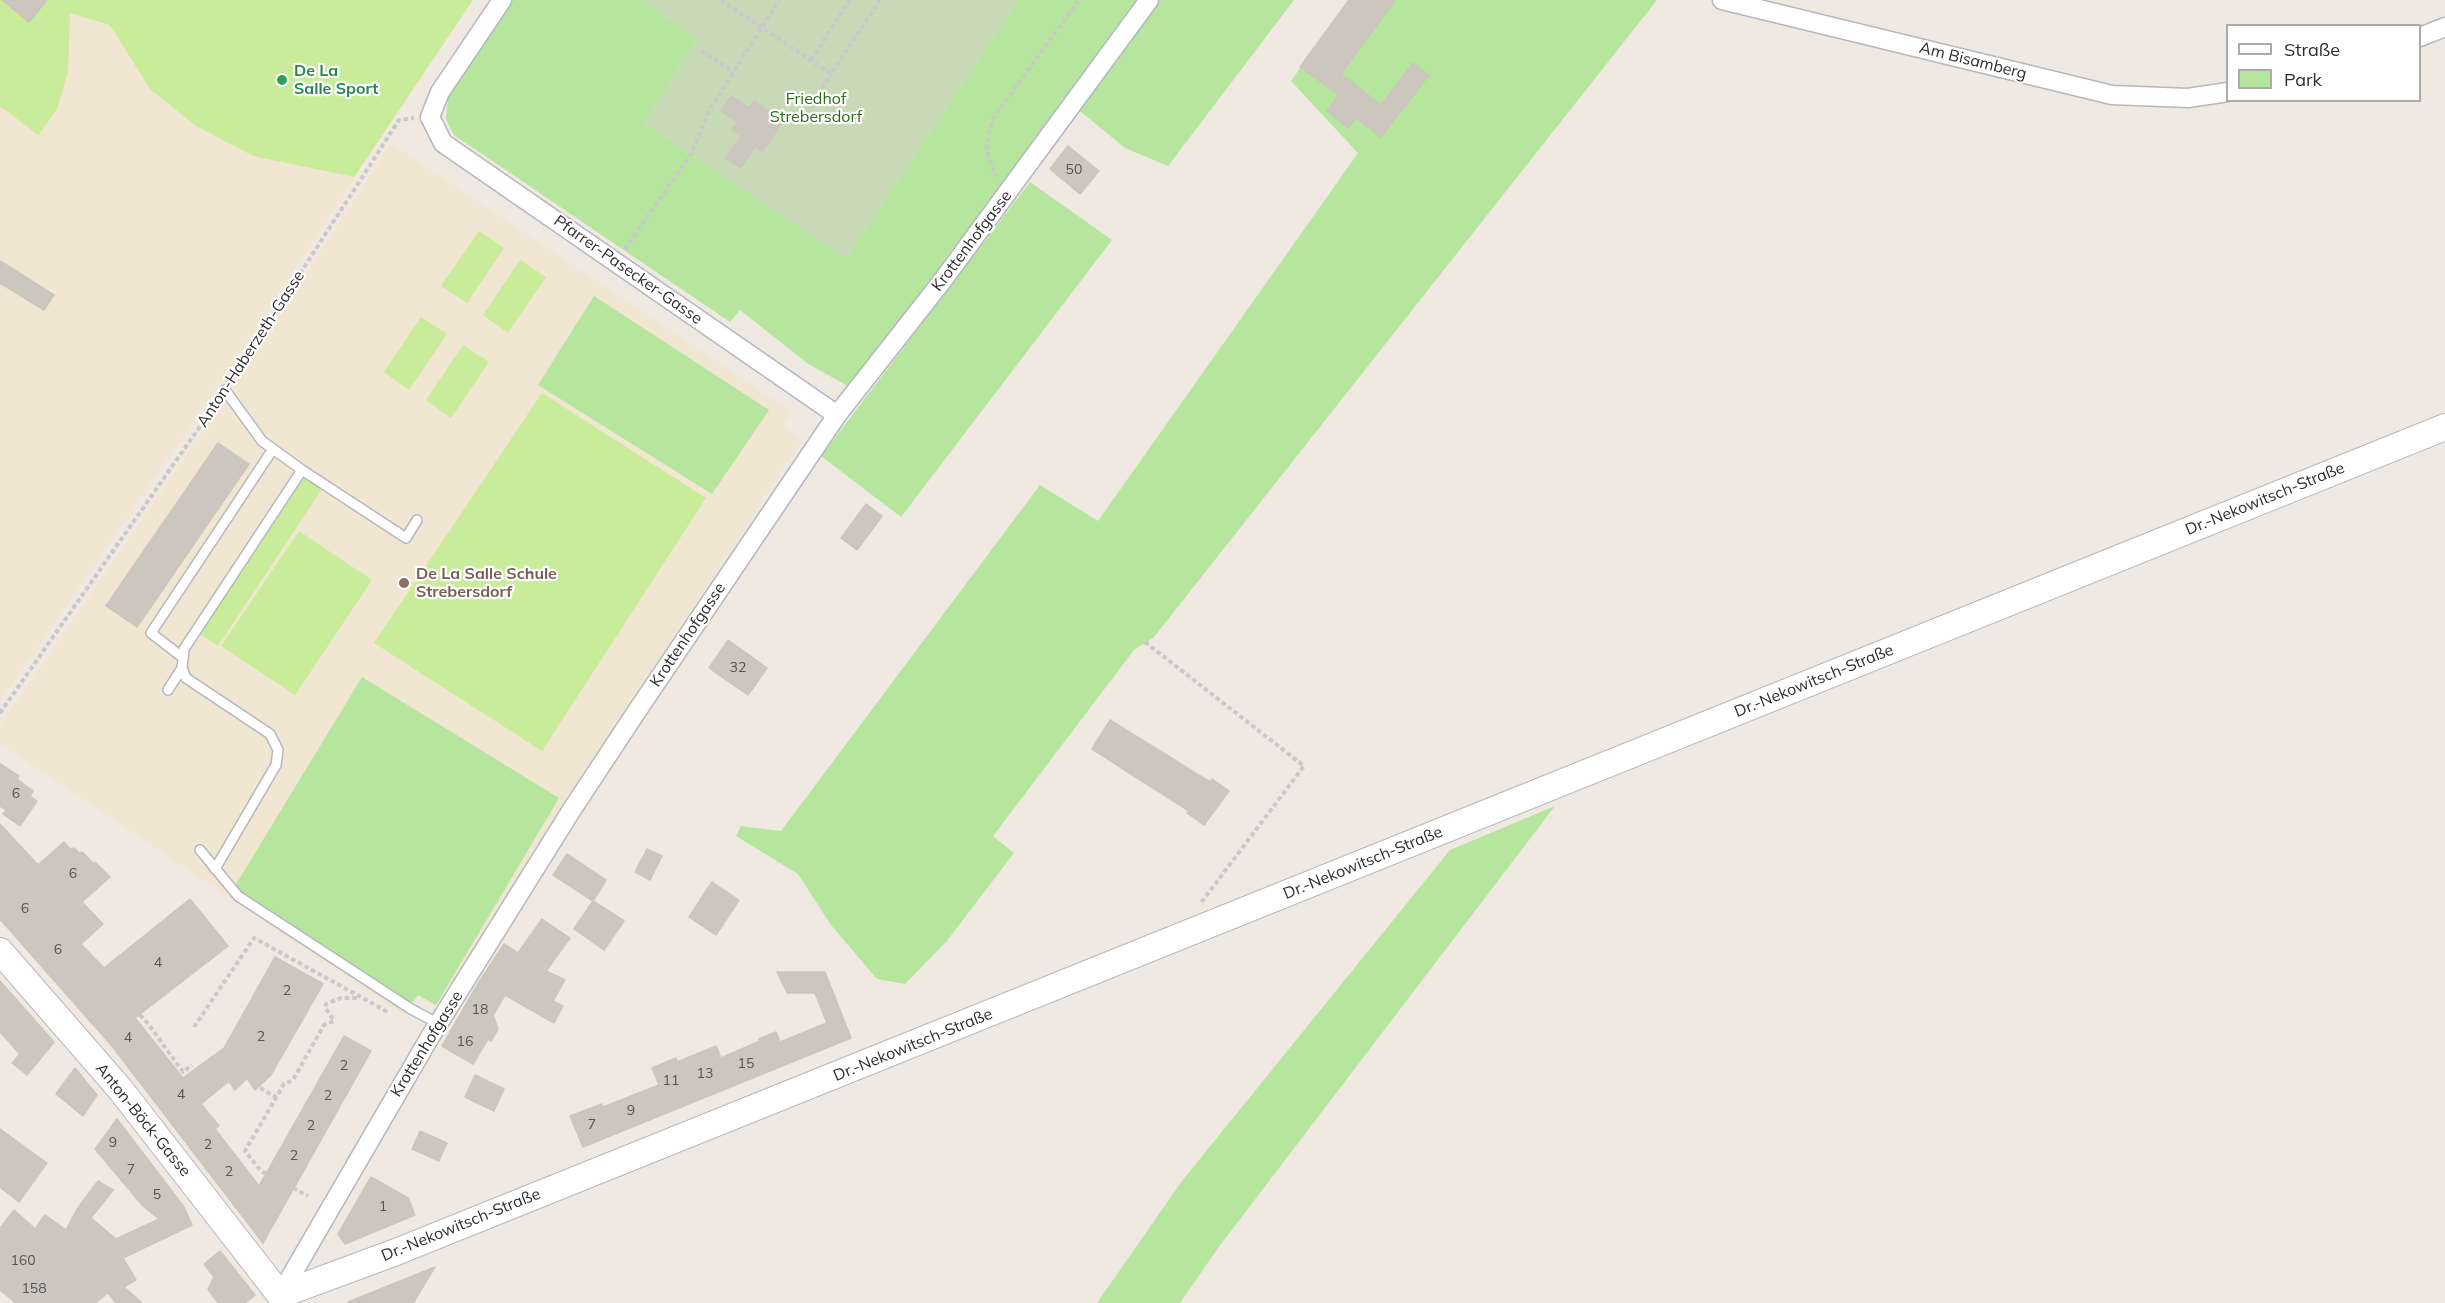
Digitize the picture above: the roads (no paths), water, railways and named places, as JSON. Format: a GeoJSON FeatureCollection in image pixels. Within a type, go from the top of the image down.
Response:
{"type":"FeatureCollection","features":[{"type":"Feature","properties":{"kind":"main road","name":"Dr.-Nekowitsch-Straße"},"geometry":{"type":"LineString","coordinates":[[280,1299],[2445,427]]}},
{"type":"Feature","properties":{"kind":"main road","name":"Anton-Böck-Gasse"},"geometry":{"type":"LineString","coordinates":[[0,951],[120,1089],[280,1299]]}},
{"type":"Feature","properties":{"kind":"street","name":"Pfarrer-Pasecker-Gasse"},"geometry":{"type":"LineString","coordinates":[[502,0],[440,92],[430,117],[443,143],[837,415]]}},
{"type":"Feature","properties":{"kind":"street","name":"Krottenhofgasse"},"geometry":{"type":"LineString","coordinates":[[280,1299],[429,1037],[571,812],[837,415],[943,280],[1149,0]]}},
{"type":"Feature","properties":{"kind":"street","name":"Am Bisamberg"},"geometry":{"type":"LineString","coordinates":[[1722,0],[2112,95],[2188,98],[2226,92]]}},
{"type":"Feature","properties":{"kind":"street"},"geometry":{"type":"LineString","coordinates":[[2421,37],[2445,27]]}},
{"type":"Feature","properties":{"kind":"lane"},"geometry":{"type":"LineString","coordinates":[[225,390],[262,441],[302,470],[406,538],[417,520]]}},
{"type":"Feature","properties":{"kind":"lane"},"geometry":{"type":"LineString","coordinates":[[182,657],[151,633],[273,449]]}},
{"type":"Feature","properties":{"kind":"lane"},"geometry":{"type":"LineString","coordinates":[[215,868],[276,765],[278,750],[270,734],[186,678],[182,668],[183,649],[302,470]]}},
{"type":"Feature","properties":{"kind":"lane"},"geometry":{"type":"LineString","coordinates":[[168,690],[182,668]]}},
{"type":"Feature","properties":{"kind":"lane"},"geometry":{"type":"LineString","coordinates":[[200,850],[238,896],[411,1009],[439,1024]]}},
{"type":"Feature","properties":{"kind":"place","name":"De La Salle Sport"},"geometry":{"type":"Point","coordinates":[282,80]}},
{"type":"Feature","properties":{"kind":"place","name":"De La Salle Schule Strebersdorf"},"geometry":{"type":"Point","coordinates":[404,583]}},
{"type":"Feature","properties":{"kind":"park label","name":"Friedhof Strebersdorf"},"geometry":{"type":"Point","coordinates":[816,108]}}]}
